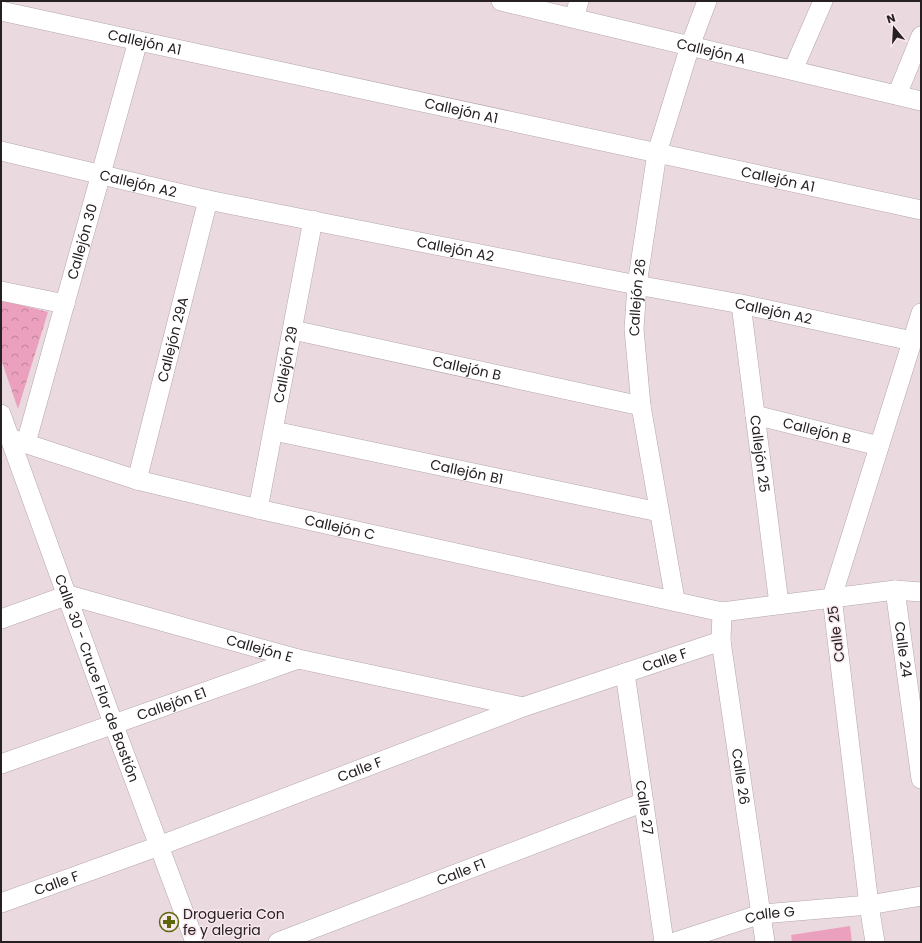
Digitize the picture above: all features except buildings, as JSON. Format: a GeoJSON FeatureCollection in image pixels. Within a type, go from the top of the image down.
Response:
{"type":"FeatureCollection","features":[{"type":"Feature","properties":{"kind":"street","name":"Callejón A"},"geometry":{"type":"LineString","coordinates":[[501,1],[577,10],[690,46],[921,101]]}},
{"type":"Feature","properties":{"kind":"street","name":"Callejón 26"},"geometry":{"type":"LineString","coordinates":[[675,600],[641,406],[634,329],[637,285],[657,153],[690,46],[707,1]]}},
{"type":"Feature","properties":{"kind":"street"},"geometry":{"type":"LineString","coordinates":[[793,70],[823,1]]}},
{"type":"Feature","properties":{"kind":"street","name":"Callejón A1"},"geometry":{"type":"LineString","coordinates":[[1,11],[921,210]]}},
{"type":"Feature","properties":{"kind":"street"},"geometry":{"type":"LineString","coordinates":[[897,95],[921,36]]}},
{"type":"Feature","properties":{"kind":"street","name":"Callejón 30"},"geometry":{"type":"LineString","coordinates":[[18,441],[65,304],[138,41]]}},
{"type":"Feature","properties":{"kind":"street","name":"Callejón A2"},"geometry":{"type":"LineString","coordinates":[[1,151],[208,200],[637,285],[741,304],[912,341]]}},
{"type":"Feature","properties":{"kind":"street","name":"Callejón 29A"},"geometry":{"type":"LineString","coordinates":[[137,480],[208,200]]}},
{"type":"Feature","properties":{"kind":"street","name":"Callejón 29"},"geometry":{"type":"LineString","coordinates":[[258,509],[313,220]]}},
{"type":"Feature","properties":{"kind":"street"},"geometry":{"type":"LineString","coordinates":[[1,291],[65,304]]}},
{"type":"Feature","properties":{"kind":"street","name":"Callejón 25"},"geometry":{"type":"LineString","coordinates":[[741,304],[779,604]]}},
{"type":"Feature","properties":{"kind":"street","name":"Calle 25"},"geometry":{"type":"LineString","coordinates":[[874,942],[868,905],[832,597],[921,312]]}},
{"type":"Feature","properties":{"kind":"street","name":"Callejón B"},"geometry":{"type":"LineString","coordinates":[[293,330],[641,406]]}},
{"type":"Feature","properties":{"kind":"street","name":"Callejón B"},"geometry":{"type":"LineString","coordinates":[[755,415],[879,446]]}},
{"type":"Feature","properties":{"kind":"street","name":"Calle 30 - Cruce Flor de Bastión"},"geometry":{"type":"LineString","coordinates":[[2,416],[18,441],[68,595],[113,723],[195,942]]}},
{"type":"Feature","properties":{"kind":"street","name":"Callejón B1"},"geometry":{"type":"LineString","coordinates":[[274,431],[659,512]]}},
{"type":"Feature","properties":{"kind":"street","name":"Callejón C"},"geometry":{"type":"LineString","coordinates":[[18,441],[137,480],[258,509],[675,600]]}},
{"type":"Feature","properties":{"kind":"street"},"geometry":{"type":"LineString","coordinates":[[675,600],[722,612],[895,590],[921,592]]}},
{"type":"Feature","properties":{"kind":"street","name":"Calle 24"},"geometry":{"type":"LineString","coordinates":[[895,590],[921,779]]}},
{"type":"Feature","properties":{"kind":"street"},"geometry":{"type":"LineString","coordinates":[[1,619],[68,595]]}},
{"type":"Feature","properties":{"kind":"street","name":"Callejón E"},"geometry":{"type":"LineString","coordinates":[[68,595],[298,659],[523,707]]}},
{"type":"Feature","properties":{"kind":"street","name":"Calle 26"},"geometry":{"type":"LineString","coordinates":[[722,612],[722,641],[765,942]]}},
{"type":"Feature","properties":{"kind":"street","name":"Calle F"},"geometry":{"type":"LineString","coordinates":[[1,903],[159,846],[523,707],[722,641]]}},
{"type":"Feature","properties":{"kind":"street","name":"Callejón E1"},"geometry":{"type":"LineString","coordinates":[[1,764],[113,723],[298,659]]}},
{"type":"Feature","properties":{"kind":"street","name":"Calle 27"},"geometry":{"type":"LineString","coordinates":[[625,673],[664,942]]}},
{"type":"Feature","properties":{"kind":"street","name":"Calle F1"},"geometry":{"type":"LineString","coordinates":[[278,942],[644,802]]}},
{"type":"Feature","properties":{"kind":"street","name":"Calle G"},"geometry":{"type":"LineString","coordinates":[[675,942],[761,914],[868,905],[921,896]]}},
{"type":"Feature","properties":{"kind":"green space"},"geometry":{"type":"Polygon","coordinates":[[[1,300],[48,312],[18,409],[1,359],[1,300]]]}},
{"type":"Feature","properties":{"kind":"green space"},"geometry":{"type":"Polygon","coordinates":[[[850,926],[852,942],[792,942],[791,935],[850,926]]]}},
{"type":"Feature","properties":{"kind":"place","name":"Drogueria Con fe y alegria"},"geometry":{"type":"Point","coordinates":[169,922]}}]}
